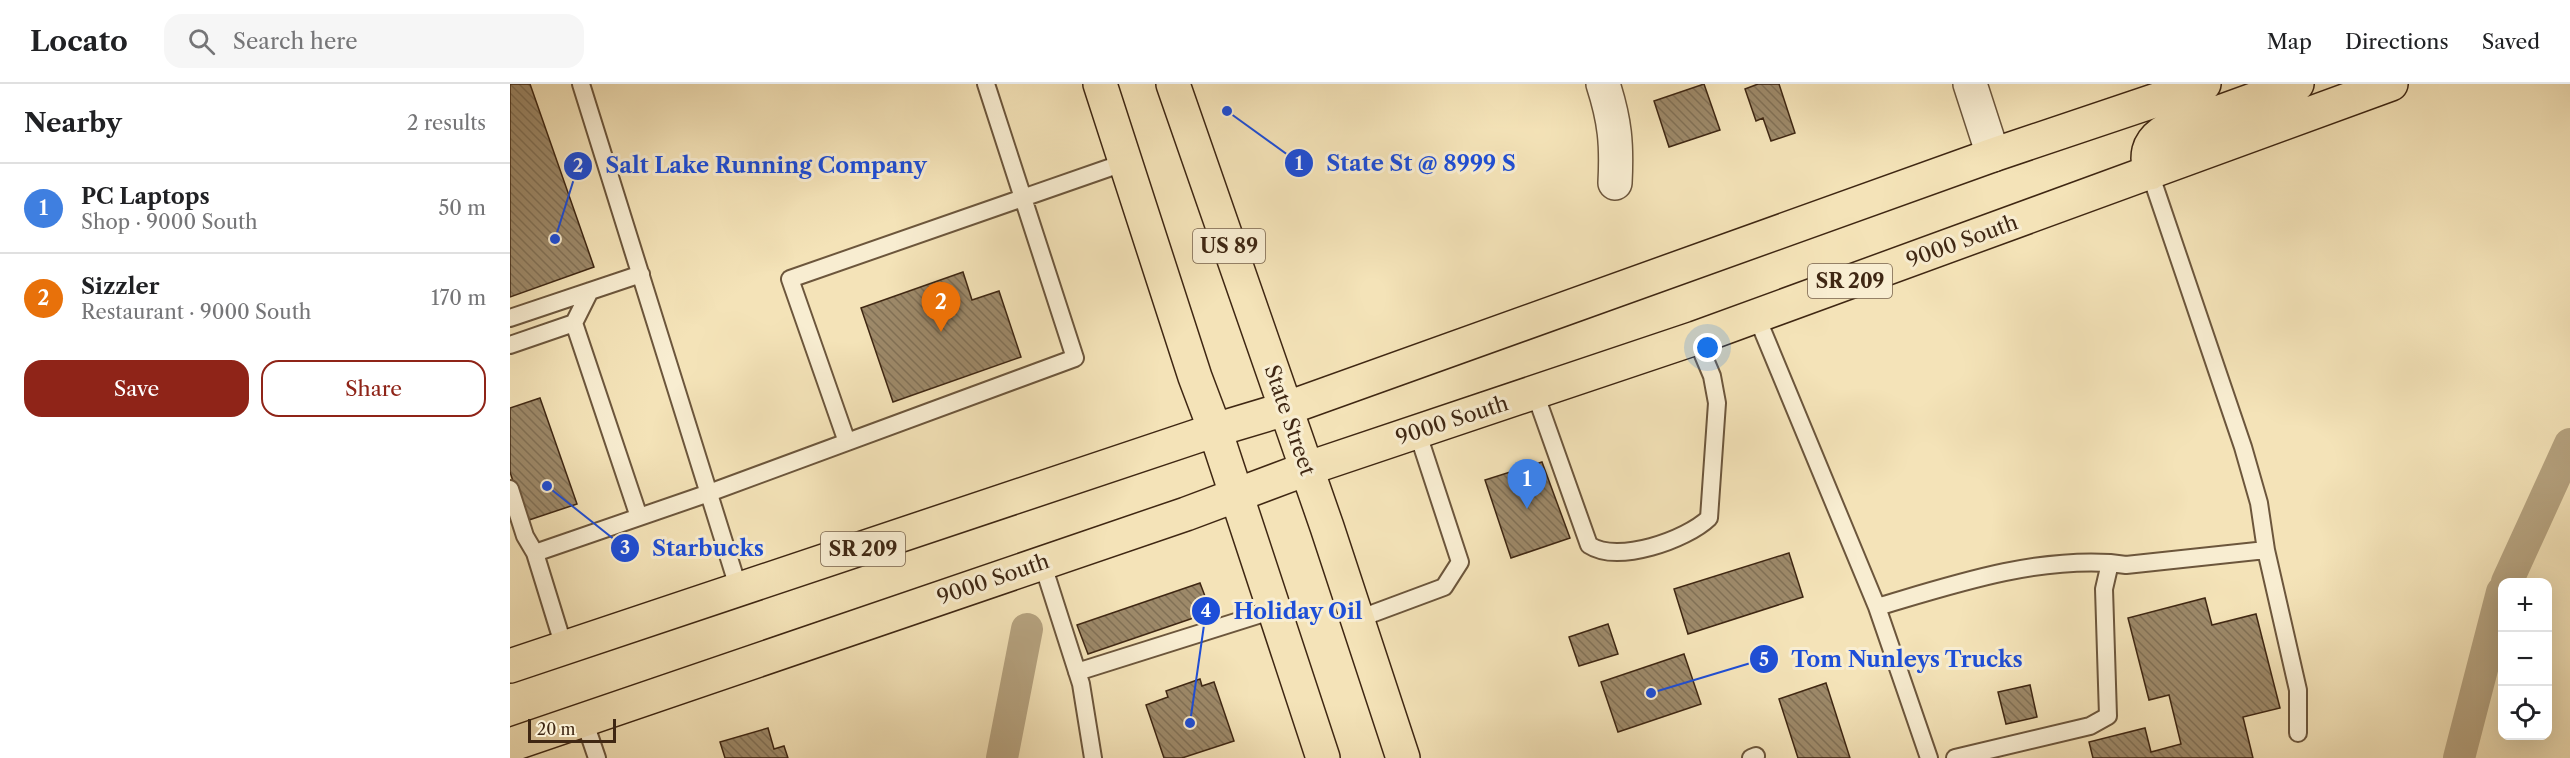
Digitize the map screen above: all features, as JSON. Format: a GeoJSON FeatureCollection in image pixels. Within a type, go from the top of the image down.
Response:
{"type":"FeatureCollection","features":[{"type":"Feature","properties":{"kind":"main road"},"geometry":{"type":"LineString","coordinates":[[1100,84],[1195,377],[1215,430],[1323,758]]}},
{"type":"Feature","properties":{"kind":"main road","name":"State Street"},"geometry":{"type":"LineString","coordinates":[[1173,84],[1358,619],[1403,758]]}},
{"type":"Feature","properties":{"kind":"main road","name":"SR 209"},"geometry":{"type":"LineString","coordinates":[[510,666],[1215,430],[1285,409],[1993,155],[2204,84]]}},
{"type":"Feature","properties":{"kind":"main road"},"geometry":{"type":"LineString","coordinates":[[2150,173],[2148,152],[2155,138],[2162,133],[2297,84]]}},
{"type":"Feature","properties":{"kind":"main road","name":"9000 South"},"geometry":{"type":"LineString","coordinates":[[510,745],[1236,496],[1306,469],[1696,338],[2391,84]]}},
{"type":"Feature","properties":{"kind":"street"},"geometry":{"type":"LineString","coordinates":[[1603,84],[1611,110],[1617,146],[1615,183]]}},
{"type":"Feature","properties":{"kind":"street"},"geometry":{"type":"LineString","coordinates":[[1970,84],[1993,155]]}},
{"type":"Feature","properties":{"kind":"lane"},"geometry":{"type":"LineString","coordinates":[[581,84],[739,590]]}},
{"type":"Feature","properties":{"kind":"lane"},"geometry":{"type":"LineString","coordinates":[[535,553],[709,493],[1075,358],[986,84]]}},
{"type":"Feature","properties":{"kind":"lane"},"geometry":{"type":"LineString","coordinates":[[847,442],[790,279],[1126,162]]}},
{"type":"Feature","properties":{"kind":"lane"},"geometry":{"type":"LineString","coordinates":[[2150,173],[2243,447],[2259,502],[2266,550],[2298,690],[2298,733]]}},
{"type":"Feature","properties":{"kind":"lane"},"geometry":{"type":"LineString","coordinates":[[510,318],[641,274]]}},
{"type":"Feature","properties":{"kind":"lane"},"geometry":{"type":"LineString","coordinates":[[510,345],[574,323],[590,291]]}},
{"type":"Feature","properties":{"kind":"lane"},"geometry":{"type":"LineString","coordinates":[[1756,315],[1877,607],[1929,758]]}},
{"type":"Feature","properties":{"kind":"lane"},"geometry":{"type":"LineString","coordinates":[[574,323],[639,517]]}},
{"type":"Feature","properties":{"kind":"lane"},"geometry":{"type":"LineString","coordinates":[[1535,393],[1589,545],[1598,550],[1615,552],[1659,544],[1697,530],[1709,518],[1717,403],[1712,376],[1696,338]]}},
{"type":"Feature","properties":{"kind":"lane"},"geometry":{"type":"LineString","coordinates":[[1358,619],[1444,587],[1460,562],[1417,431]]}},
{"type":"Feature","properties":{"kind":"lane"},"geometry":{"type":"LineString","coordinates":[[510,489],[525,536],[535,553],[564,647]]}},
{"type":"Feature","properties":{"kind":"lane"},"geometry":{"type":"LineString","coordinates":[[1877,607],[1952,585],[2049,564],[2126,565],[2266,550]]}},
{"type":"Feature","properties":{"kind":"lane"},"geometry":{"type":"LineString","coordinates":[[1042,562],[1077,672],[1093,758]]}},
{"type":"Feature","properties":{"kind":"lane"},"geometry":{"type":"LineString","coordinates":[[1955,758],[2090,726],[2108,716],[2104,589],[2110,563]]}},
{"type":"Feature","properties":{"kind":"lane"},"geometry":{"type":"LineString","coordinates":[[1077,672],[1274,610]]}},
{"type":"Feature","properties":{"kind":"lane"},"geometry":{"type":"LineString","coordinates":[[584,720],[597,758]]}},
{"type":"Feature","properties":{"kind":"building"},"geometry":{"type":"Polygon","coordinates":[[[510,84],[530,84],[594,267],[510,297],[510,84]]]}},
{"type":"Feature","properties":{"kind":"building"},"geometry":{"type":"Polygon","coordinates":[[[1704,84],[1720,130],[1669,147],[1654,101],[1704,84]]]}},
{"type":"Feature","properties":{"kind":"building"},"geometry":{"type":"Polygon","coordinates":[[[1758,84],[1779,84],[1795,133],[1771,141],[1763,118],[1756,121],[1745,89],[1758,84]]]}},
{"type":"Feature","properties":{"kind":"building"},"geometry":{"type":"Polygon","coordinates":[[[963,272],[972,300],[999,291],[1021,357],[893,402],[861,308],[963,272]]]}},
{"type":"Feature","properties":{"kind":"building"},"geometry":{"type":"Polygon","coordinates":[[[540,398],[577,504],[526,521],[510,472],[510,408],[540,398]]]}},
{"type":"Feature","properties":{"kind":"building"},"geometry":{"type":"Polygon","coordinates":[[[1542,462],[1570,538],[1511,558],[1485,480],[1542,462]]]}},
{"type":"Feature","properties":{"kind":"building"},"geometry":{"type":"Polygon","coordinates":[[[1789,553],[1803,597],[1688,634],[1674,589],[1789,553]]]}},
{"type":"Feature","properties":{"kind":"building"},"geometry":{"type":"Polygon","coordinates":[[[1200,583],[1211,612],[1088,654],[1077,625],[1200,583]]]}},
{"type":"Feature","properties":{"kind":"building"},"geometry":{"type":"Polygon","coordinates":[[[2205,598],[2212,625],[2256,614],[2280,708],[2243,717],[2253,758],[2093,758],[2089,742],[2145,728],[2151,752],[2181,744],[2169,695],[2149,700],[2128,618],[2205,598]]]}},
{"type":"Feature","properties":{"kind":"building"},"geometry":{"type":"Polygon","coordinates":[[[1608,624],[1618,654],[1579,666],[1569,637],[1608,624]]]}},
{"type":"Feature","properties":{"kind":"building"},"geometry":{"type":"Polygon","coordinates":[[[1684,654],[1701,704],[1618,732],[1601,682],[1684,654]]]}},
{"type":"Feature","properties":{"kind":"building"},"geometry":{"type":"Polygon","coordinates":[[[1200,679],[1202,686],[1214,682],[1234,741],[1182,758],[1164,758],[1146,705],[1168,697],[1166,691],[1200,679]]]}},
{"type":"Feature","properties":{"kind":"building"},"geometry":{"type":"Polygon","coordinates":[[[1826,683],[1850,758],[1798,758],[1779,699],[1826,683]]]}},
{"type":"Feature","properties":{"kind":"building"},"geometry":{"type":"Polygon","coordinates":[[[2030,685],[2037,717],[2006,724],[1998,692],[2030,685]]]}},
{"type":"Feature","properties":{"kind":"building"},"geometry":{"type":"Polygon","coordinates":[[[768,728],[774,749],[784,746],[788,758],[725,758],[720,742],[768,728]]]}},
{"type":"Feature","properties":{"kind":"waterway"},"geometry":{"type":"LineString","coordinates":[[2509,578],[2570,444]]}},
{"type":"Feature","properties":{"kind":"waterway"},"geometry":{"type":"LineString","coordinates":[[2459,758],[2498,607]]}},
{"type":"Feature","properties":{"kind":"waterway"},"geometry":{"type":"LineString","coordinates":[[1002,758],[1027,629]]}},
{"type":"Feature","properties":{"kind":"place","name":"State St @ 8999 S"},"geometry":{"type":"Point","coordinates":[1227,111]}},
{"type":"Feature","properties":{"kind":"place","name":"Salt Lake Running Company"},"geometry":{"type":"Point","coordinates":[555,239]}},
{"type":"Feature","properties":{"kind":"place","name":"Sizzler"},"geometry":{"type":"Point","coordinates":[941,332]}},
{"type":"Feature","properties":{"kind":"place","name":"Starbucks"},"geometry":{"type":"Point","coordinates":[547,486]}},
{"type":"Feature","properties":{"kind":"place","name":"PC Laptops"},"geometry":{"type":"Point","coordinates":[1527,509]}},
{"type":"Feature","properties":{"kind":"place","name":"Tom Nunleys Trucks"},"geometry":{"type":"Point","coordinates":[1651,693]}},
{"type":"Feature","properties":{"kind":"place","name":"Holiday Oil"},"geometry":{"type":"Point","coordinates":[1190,723]}}]}
